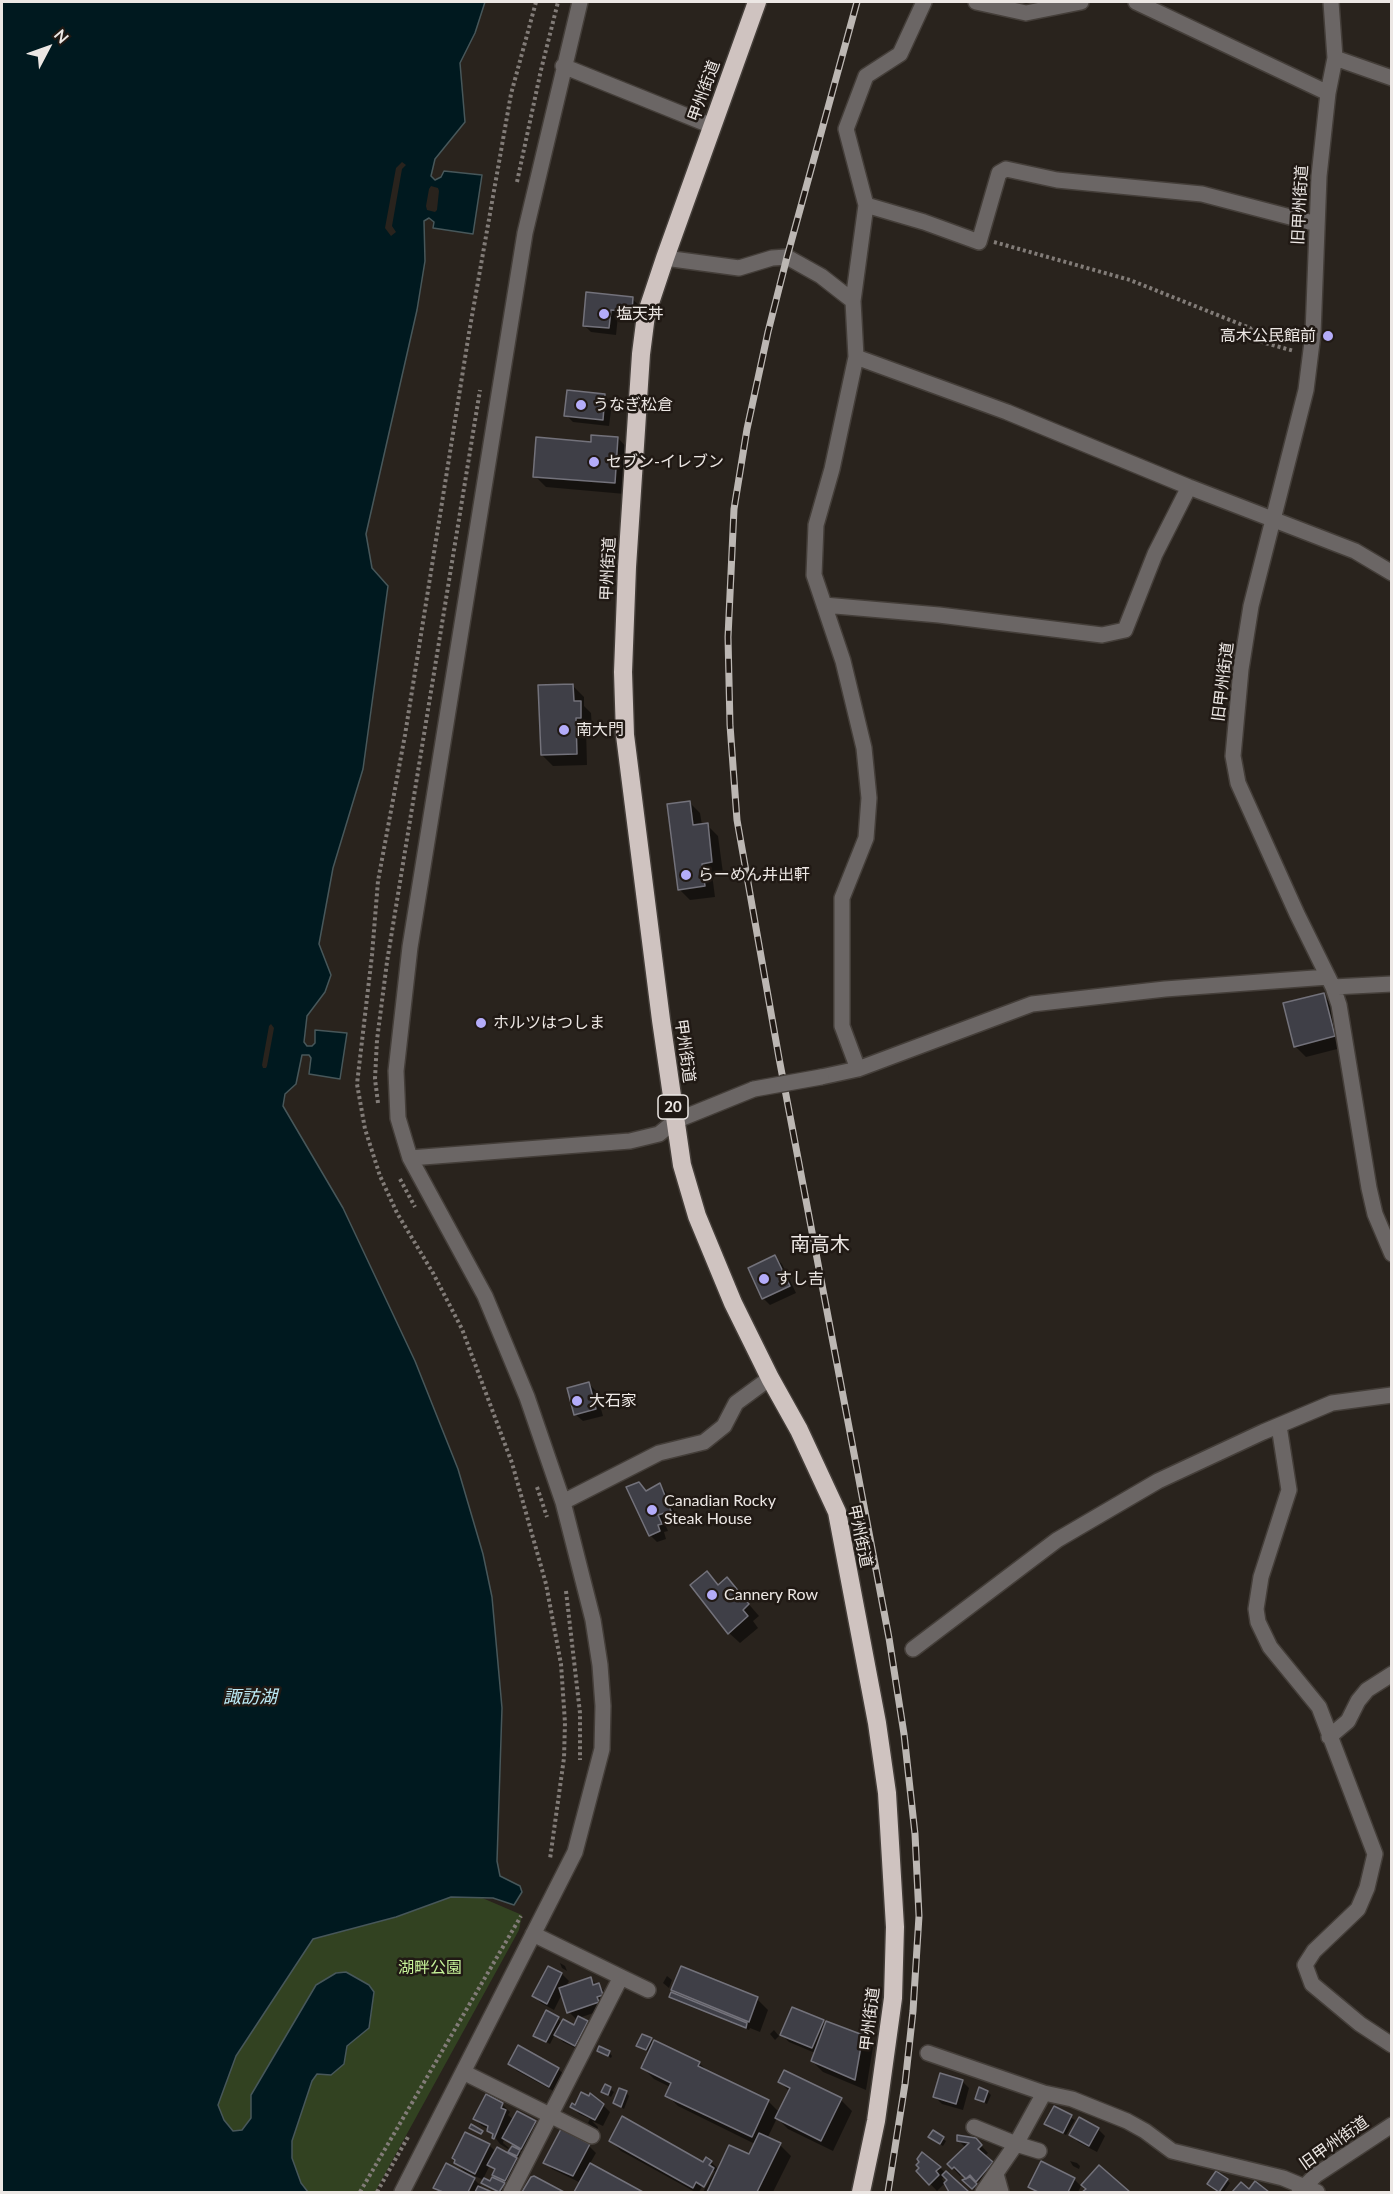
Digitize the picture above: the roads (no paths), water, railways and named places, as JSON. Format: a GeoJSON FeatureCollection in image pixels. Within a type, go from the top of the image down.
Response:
{"type":"FeatureCollection","features":[{"type":"Feature","properties":{"kind":"highway","name":"甲州街道"},"geometry":{"type":"LineString","coordinates":[[757,2],[646,315],[641,354],[627,567],[623,672],[625,735],[682,1165],[697,1216],[733,1303],[799,1430],[837,1512],[877,1723],[887,1793],[895,1927],[893,1998],[876,2121],[861,2193]]}},
{"type":"Feature","properties":{"kind":"street"},"geometry":{"type":"LineString","coordinates":[[402,2193],[575,1852],[602,1749],[603,1706],[593,1620],[563,1502],[527,1397],[485,1296],[410,1158],[398,1118],[396,1071],[410,947],[525,233],[580,2]]}},
{"type":"Feature","properties":{"kind":"street"},"geometry":{"type":"LineString","coordinates":[[858,1069],[842,1026],[842,898],[866,838],[869,798],[864,748],[843,661],[814,575],[816,525],[832,469],[856,357],[853,301],[866,205],[846,129],[866,76],[900,54],[924,2]]}},
{"type":"Feature","properties":{"kind":"street"},"geometry":{"type":"LineString","coordinates":[[976,2],[1026,13],[1082,2]]}},
{"type":"Feature","properties":{"kind":"street"},"geometry":{"type":"LineString","coordinates":[[1135,2],[1328,93]]}},
{"type":"Feature","properties":{"kind":"street","name":"旧甲州街道"},"geometry":{"type":"LineString","coordinates":[[1331,2],[1335,58],[1328,93],[1318,176],[1310,356],[1306,390],[1251,606],[1241,669],[1233,756],[1238,783],[1297,914],[1331,982],[1339,1005],[1369,1188],[1375,1214],[1392,1254]]}},
{"type":"Feature","properties":{"kind":"street"},"geometry":{"type":"LineString","coordinates":[[1335,58],[1392,78]]}},
{"type":"Feature","properties":{"kind":"street"},"geometry":{"type":"LineString","coordinates":[[563,66],[712,126]]}},
{"type":"Feature","properties":{"kind":"street"},"geometry":{"type":"LineString","coordinates":[[866,205],[924,222],[979,242],[999,173],[1006,169],[1057,180],[1202,194],[1317,224]]}},
{"type":"Feature","properties":{"kind":"street"},"geometry":{"type":"LineString","coordinates":[[665,258],[739,268],[772,258],[787,257],[821,276],[853,301]]}},
{"type":"Feature","properties":{"kind":"street"},"geometry":{"type":"LineString","coordinates":[[856,357],[1007,412],[1189,487],[1356,551],[1392,573]]}},
{"type":"Feature","properties":{"kind":"street"},"geometry":{"type":"LineString","coordinates":[[825,605],[939,615],[1102,635],[1125,630],[1155,554],[1189,487]]}},
{"type":"Feature","properties":{"kind":"street"},"geometry":{"type":"LineString","coordinates":[[410,1158],[630,1141],[659,1134],[675,1121],[754,1089],[858,1069],[1032,1004],[1165,989],[1331,982],[1392,984]]}},
{"type":"Feature","properties":{"kind":"street"},"geometry":{"type":"LineString","coordinates":[[563,1502],[659,1453],[704,1442],[724,1426],[736,1403],[770,1378]]}},
{"type":"Feature","properties":{"kind":"street"},"geometry":{"type":"LineString","coordinates":[[913,1649],[1057,1540],[1158,1481],[1332,1403],[1392,1395]]}},
{"type":"Feature","properties":{"kind":"street"},"geometry":{"type":"LineString","coordinates":[[1279,1426],[1289,1490],[1261,1577],[1256,1609],[1258,1622],[1270,1647],[1318,1707],[1375,1854],[1368,1888],[1358,1909],[1314,1951],[1305,1965],[1312,1984],[1360,2024],[1392,2045]]}},
{"type":"Feature","properties":{"kind":"street"},"geometry":{"type":"LineString","coordinates":[[1329,1737],[1348,1720],[1366,1690],[1392,1674]]}},
{"type":"Feature","properties":{"kind":"street"},"geometry":{"type":"LineString","coordinates":[[533,1934],[648,1990]]}},
{"type":"Feature","properties":{"kind":"street"},"geometry":{"type":"LineString","coordinates":[[511,2193],[621,1977]]}},
{"type":"Feature","properties":{"kind":"street"},"geometry":{"type":"LineString","coordinates":[[928,2053],[1044,2092],[1072,2099],[1127,2121],[1172,2151],[1283,2178],[1307,2190]]}},
{"type":"Feature","properties":{"kind":"street"},"geometry":{"type":"LineString","coordinates":[[463,2072],[592,2136]]}},
{"type":"Feature","properties":{"kind":"street"},"geometry":{"type":"LineString","coordinates":[[983,2193],[1016,2144],[1044,2092]]}},
{"type":"Feature","properties":{"kind":"street","name":"旧甲州街道"},"geometry":{"type":"LineString","coordinates":[[1307,2190],[1351,2151],[1392,2125]]}},
{"type":"Feature","properties":{"kind":"street"},"geometry":{"type":"LineString","coordinates":[[974,2127],[1039,2151]]}},
{"type":"Feature","properties":{"kind":"street"},"geometry":{"type":"LineString","coordinates":[[996,2174],[1001,2193]]}},
{"type":"Feature","properties":{"kind":"water","name":"諏訪湖"},"geometry":{"type":"Polygon","coordinates":[[[2,2],[485,2],[475,33],[460,63],[465,122],[435,159],[431,176],[435,180],[441,177],[444,171],[482,175],[473,234],[433,228],[434,222],[429,218],[424,221],[425,261],[417,310],[366,534],[372,568],[388,586],[363,769],[333,868],[319,944],[331,975],[325,992],[307,1016],[304,1042],[307,1046],[315,1043],[315,1030],[347,1033],[340,1079],[309,1074],[311,1058],[309,1055],[302,1055],[296,1084],[285,1094],[283,1106],[343,1208],[415,1361],[458,1469],[483,1554],[492,1597],[502,1708],[497,1861],[500,1876],[520,1886],[522,1892],[514,1905],[493,1898],[451,1897],[396,1917],[313,1939],[236,2056],[218,2105],[224,2120],[233,2131],[242,2130],[251,2118],[251,2095],[316,1985],[336,1973],[346,1972],[369,1985],[374,1992],[369,2028],[347,2046],[344,2064],[331,2075],[317,2074],[312,2081],[292,2141],[292,2158],[301,2183],[308,2192],[2,2192],[2,2]]]}},
{"type":"Feature","properties":{"kind":"railway"},"geometry":{"type":"LineString","coordinates":[[857,2],[787,257],[747,429],[734,509],[728,637],[730,725],[737,820],[779,1058],[889,1638],[904,1734],[915,1834],[919,1916],[913,2011],[905,2084],[888,2192]]}},
{"type":"Feature","properties":{"kind":"place","name":"塩天丼"},"geometry":{"type":"Point","coordinates":[604,314]}},
{"type":"Feature","properties":{"kind":"place","name":"高木公民館前"},"geometry":{"type":"Point","coordinates":[1328,336]}},
{"type":"Feature","properties":{"kind":"place","name":"うなぎ松倉"},"geometry":{"type":"Point","coordinates":[581,405]}},
{"type":"Feature","properties":{"kind":"place","name":"セブン-イレブン"},"geometry":{"type":"Point","coordinates":[594,462]}},
{"type":"Feature","properties":{"kind":"place","name":"南大門"},"geometry":{"type":"Point","coordinates":[564,730]}},
{"type":"Feature","properties":{"kind":"place","name":"らーめん井出軒"},"geometry":{"type":"Point","coordinates":[686,875]}},
{"type":"Feature","properties":{"kind":"place","name":"ホルツはつしま"},"geometry":{"type":"Point","coordinates":[481,1023]}},
{"type":"Feature","properties":{"kind":"place","name":"すし吉"},"geometry":{"type":"Point","coordinates":[764,1279]}},
{"type":"Feature","properties":{"kind":"place","name":"大石家"},"geometry":{"type":"Point","coordinates":[577,1401]}},
{"type":"Feature","properties":{"kind":"place","name":"Canadian Rocky Steak House"},"geometry":{"type":"Point","coordinates":[652,1510]}},
{"type":"Feature","properties":{"kind":"place","name":"Cannery Row"},"geometry":{"type":"Point","coordinates":[712,1595]}},
{"type":"Feature","properties":{"kind":"district","name":"南高木"},"geometry":{"type":"Point","coordinates":[820,1245]}},
{"type":"Feature","properties":{"kind":"park label","name":"湖畔公園"},"geometry":{"type":"Point","coordinates":[430,1968]}}]}
